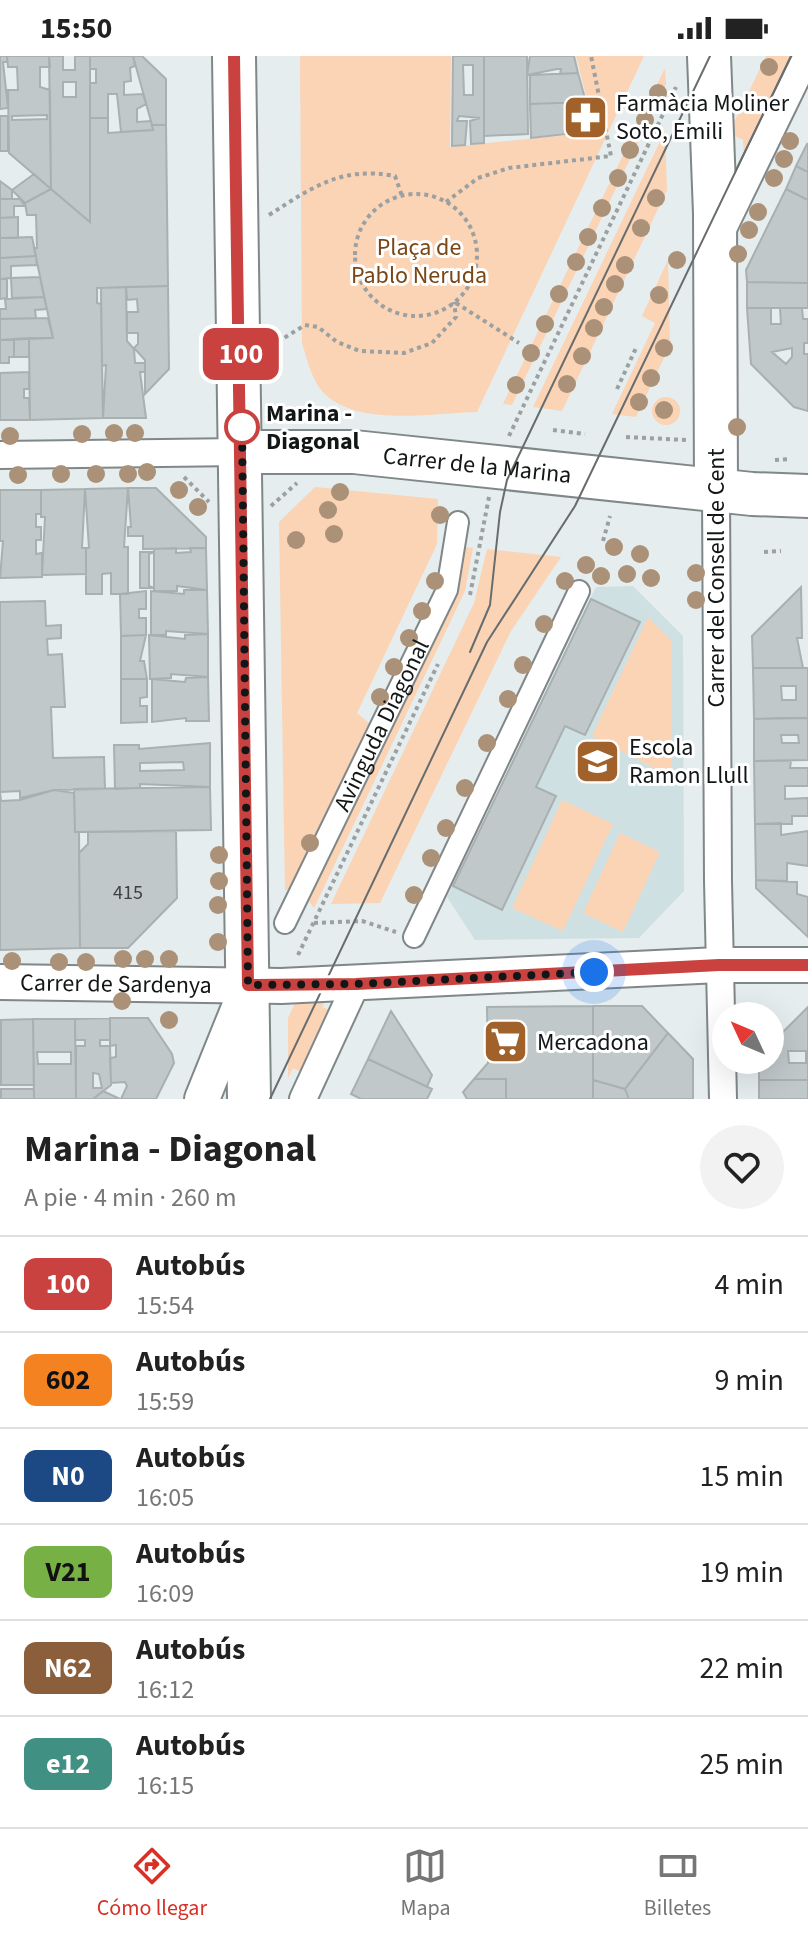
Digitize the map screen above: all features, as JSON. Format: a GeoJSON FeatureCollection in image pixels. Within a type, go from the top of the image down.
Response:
{"type":"FeatureCollection","features":[{"type":"Feature","properties":{"kind":"main road"},"geometry":{"type":"LineString","coordinates":[[234,56],[249,1099]]}},
{"type":"Feature","properties":{"kind":"main road","name":"Carrer del Consell de Cent"},"geometry":{"type":"LineString","coordinates":[[694,69],[715,245],[716,490]]}},
{"type":"Feature","properties":{"kind":"main road","name":"Carrer de la Marina"},"geometry":{"type":"LineString","coordinates":[[242,452],[354,452],[716,490],[808,496]]}},
{"type":"Feature","properties":{"kind":"street"},"geometry":{"type":"LineString","coordinates":[[715,245],[807,56]]}},
{"type":"Feature","properties":{"kind":"street","name":"Carrer de la Marina"},"geometry":{"type":"LineString","coordinates":[[0,455],[242,452]]}},
{"type":"Feature","properties":{"kind":"street","name":"Carrer del Consell de Cent"},"geometry":{"type":"LineString","coordinates":[[716,490],[719,965],[723,1099]]}},
{"type":"Feature","properties":{"kind":"street","name":"Avinguda Diagonal"},"geometry":{"type":"LineString","coordinates":[[285,923],[447,590],[458,522]]}},
{"type":"Feature","properties":{"kind":"street"},"geometry":{"type":"LineString","coordinates":[[414,937],[579,591]]}},
{"type":"Feature","properties":{"kind":"street","name":"Carrer de Sardenya"},"geometry":{"type":"LineString","coordinates":[[0,982],[356,984],[719,965],[808,965]]}},
{"type":"Feature","properties":{"kind":"street"},"geometry":{"type":"LineString","coordinates":[[303,1099],[356,984]]}},
{"type":"Feature","properties":{"kind":"street"},"geometry":{"type":"LineString","coordinates":[[202,1099],[248,985]]}},
{"type":"Feature","properties":{"kind":"path"},"geometry":{"type":"LineString","coordinates":[[446,202],[478,178],[509,168],[611,156],[591,56]]}},
{"type":"Feature","properties":{"kind":"path"},"geometry":{"type":"LineString","coordinates":[[510,432],[694,69]]}},
{"type":"Feature","properties":{"kind":"path"},"geometry":{"type":"LineString","coordinates":[[262,219],[310,188],[350,174],[369,171],[395,176],[402,196]]}},
{"type":"Feature","properties":{"kind":"path"},"geometry":{"type":"LineString","coordinates":[[402,196],[432,196],[446,202],[462,215],[473,234],[477,254],[473,275],[454,302],[437,312],[417,316],[398,314],[380,305],[366,291],[356,263],[358,234],[368,217],[383,204],[402,196]]}},
{"type":"Feature","properties":{"kind":"path"},"geometry":{"type":"LineString","coordinates":[[454,302],[519,343]]}},
{"type":"Feature","properties":{"kind":"path"},"geometry":{"type":"LineString","coordinates":[[270,347],[305,325],[318,327],[337,342],[360,351],[404,353],[432,343],[456,317],[454,302]]}},
{"type":"Feature","properties":{"kind":"path"},"geometry":{"type":"LineString","coordinates":[[617,389],[636,348]]}},
{"type":"Feature","properties":{"kind":"path","name":"Carrer de la Marina"},"geometry":{"type":"LineString","coordinates":[[553,430],[585,434]]}},
{"type":"Feature","properties":{"kind":"path"},"geometry":{"type":"LineString","coordinates":[[626,437],[696,439]]}},
{"type":"Feature","properties":{"kind":"path"},"geometry":{"type":"LineString","coordinates":[[775,460],[789,459]]}},
{"type":"Feature","properties":{"kind":"path"},"geometry":{"type":"LineString","coordinates":[[465,605],[470,595],[489,497]]}},
{"type":"Feature","properties":{"kind":"path"},"geometry":{"type":"LineString","coordinates":[[603,541],[610,516]]}},
{"type":"Feature","properties":{"kind":"path"},"geometry":{"type":"LineString","coordinates":[[764,552],[781,551]]}},
{"type":"Feature","properties":{"kind":"path","name":"Avinguda Diagonal"},"geometry":{"type":"LineString","coordinates":[[293,964],[443,652]]}},
{"type":"Feature","properties":{"kind":"path"},"geometry":{"type":"LineString","coordinates":[[285,923],[362,921],[414,937]]}},
{"type":"Feature","properties":{"kind":"shaded area","name":"Escola Ramon Llull"},"geometry":{"type":"Polygon","coordinates":[[[633,586],[683,636],[684,891],[639,938],[475,940],[447,897],[596,587],[633,586]]]}},
{"type":"Feature","properties":{"kind":"green space","name":"Plaça de Pablo Neruda"},"geometry":{"type":"Polygon","coordinates":[[[300,56],[451,56],[450,147],[595,132],[576,56],[644,56],[477,412],[397,416],[357,411],[325,394],[313,377],[302,343],[300,56]]]}},
{"type":"Feature","properties":{"kind":"green space"},"geometry":{"type":"Polygon","coordinates":[[[766,56],[799,56],[745,169],[743,140],[729,133],[766,56]]]}},
{"type":"Feature","properties":{"kind":"green space"},"geometry":{"type":"Polygon","coordinates":[[[665,68],[666,84],[512,405],[503,404],[665,68]]]}},
{"type":"Feature","properties":{"kind":"green space"},"geometry":{"type":"Polygon","coordinates":[[[665,131],[667,190],[562,411],[533,407],[665,131]]]}},
{"type":"Feature","properties":{"kind":"green space"},"geometry":{"type":"Polygon","coordinates":[[[668,260],[670,345],[636,417],[612,414],[655,323],[642,316],[668,260]]]}},
{"type":"Feature","properties":{"kind":"green space"},"geometry":{"type":"Polygon","coordinates":[[[666,397],[676,401],[680,411],[676,421],[666,425],[656,421],[652,411],[656,401],[666,397]]]}},
{"type":"Feature","properties":{"kind":"green space"},"geometry":{"type":"Polygon","coordinates":[[[315,487],[438,499],[437,544],[357,713],[370,724],[290,890],[285,890],[279,522],[315,487]]]}},
{"type":"Feature","properties":{"kind":"green space"},"geometry":{"type":"Polygon","coordinates":[[[465,547],[473,548],[465,591],[314,908],[308,900],[458,584],[465,547]]]}},
{"type":"Feature","properties":{"kind":"green space"},"geometry":{"type":"Polygon","coordinates":[[[487,549],[561,557],[511,631],[380,903],[331,904],[474,603],[487,549]]]}},
{"type":"Feature","properties":{"kind":"green space"},"geometry":{"type":"Polygon","coordinates":[[[648,617],[671,640],[672,765],[667,775],[592,736],[648,617]]]}},
{"type":"Feature","properties":{"kind":"green space"},"geometry":{"type":"Polygon","coordinates":[[[562,800],[613,824],[563,931],[512,908],[562,800]]]}},
{"type":"Feature","properties":{"kind":"green space"},"geometry":{"type":"Polygon","coordinates":[[[620,833],[660,852],[623,932],[583,913],[620,833]]]}},
{"type":"Feature","properties":{"kind":"green space"},"geometry":{"type":"Polygon","coordinates":[[[297,999],[326,999],[322,1007],[332,1011],[303,1073],[293,1068],[288,1078],[288,1018],[297,999]]]}},
{"type":"Feature","properties":{"kind":"building"},"geometry":{"type":"Polygon","coordinates":[[[0,56],[7,56],[7,62],[3,62],[8,108],[0,109],[0,56]]]}},
{"type":"Feature","properties":{"kind":"building"},"geometry":{"type":"Polygon","coordinates":[[[7,56],[49,56],[50,67],[40,67],[40,87],[50,90],[51,189],[9,153],[8,90],[18,90],[17,67],[8,67],[7,56]],[[47,115],[12,116],[12,120],[47,119],[47,115]]]}},
{"type":"Feature","properties":{"kind":"building"},"geometry":{"type":"Polygon","coordinates":[[[49,56],[63,56],[63,70],[75,70],[75,56],[90,56],[90,222],[51,189],[49,56]],[[63,82],[63,97],[76,97],[76,82],[63,82]]]}},
{"type":"Feature","properties":{"kind":"building"},"geometry":{"type":"Polygon","coordinates":[[[90,56],[133,56],[135,66],[130,68],[131,81],[124,82],[124,95],[143,94],[146,104],[137,109],[137,122],[151,121],[153,130],[121,132],[117,94],[108,94],[108,118],[90,118],[90,83],[96,83],[96,69],[90,69],[90,56]]]}},
{"type":"Feature","properties":{"kind":"building"},"geometry":{"type":"Polygon","coordinates":[[[133,56],[142,56],[166,79],[166,125],[152,125],[133,56]]]}},
{"type":"Feature","properties":{"kind":"building"},"geometry":{"type":"Polygon","coordinates":[[[453,56],[484,56],[484,143],[471,144],[470,121],[480,118],[459,116],[457,121],[467,121],[465,145],[452,146],[453,56]],[[463,65],[464,95],[473,95],[473,65],[463,65]]]}},
{"type":"Feature","properties":{"kind":"building"},"geometry":{"type":"Polygon","coordinates":[[[484,56],[527,56],[528,134],[484,136],[484,56]]]}},
{"type":"Feature","properties":{"kind":"building"},"geometry":{"type":"Polygon","coordinates":[[[530,56],[574,56],[578,73],[560,74],[561,69],[557,69],[527,75],[530,56]]]}},
{"type":"Feature","properties":{"kind":"building"},"geometry":{"type":"Polygon","coordinates":[[[578,73],[586,102],[530,104],[530,75],[578,73]]]}},
{"type":"Feature","properties":{"kind":"building"},"geometry":{"type":"Polygon","coordinates":[[[586,102],[593,131],[531,138],[530,104],[586,102]]]}},
{"type":"Feature","properties":{"kind":"building"},"geometry":{"type":"Polygon","coordinates":[[[0,116],[8,116],[8,151],[0,151],[0,116]]]}},
{"type":"Feature","properties":{"kind":"building"},"geometry":{"type":"Polygon","coordinates":[[[90,118],[108,118],[108,133],[153,130],[152,125],[166,125],[168,286],[97,288],[97,303],[101,304],[103,418],[30,420],[29,338],[53,338],[34,248],[37,248],[36,215],[27,215],[25,203],[51,189],[90,222],[90,118]]]}},
{"type":"Feature","properties":{"kind":"building"},"geometry":{"type":"Polygon","coordinates":[[[808,145],[808,172],[796,166],[808,145]]]}},
{"type":"Feature","properties":{"kind":"building"},"geometry":{"type":"Polygon","coordinates":[[[796,166],[808,172],[808,200],[786,189],[796,166]]]}},
{"type":"Feature","properties":{"kind":"building"},"geometry":{"type":"Polygon","coordinates":[[[34,174],[51,189],[25,203],[12,190],[34,174]]]}},
{"type":"Feature","properties":{"kind":"building"},"geometry":{"type":"Polygon","coordinates":[[[0,181],[12,190],[12,199],[0,199],[0,181]]]}},
{"type":"Feature","properties":{"kind":"building"},"geometry":{"type":"Polygon","coordinates":[[[786,189],[808,200],[808,283],[747,282],[746,270],[786,189]]]}},
{"type":"Feature","properties":{"kind":"building"},"geometry":{"type":"Polygon","coordinates":[[[0,199],[20,199],[25,206],[14,206],[14,217],[0,218],[0,199]]]}},
{"type":"Feature","properties":{"kind":"building"},"geometry":{"type":"Polygon","coordinates":[[[18,217],[18,238],[0,238],[0,218],[18,217]]]}},
{"type":"Feature","properties":{"kind":"building"},"geometry":{"type":"Polygon","coordinates":[[[32,237],[36,256],[0,258],[0,238],[32,237]]]}},
{"type":"Feature","properties":{"kind":"building"},"geometry":{"type":"Polygon","coordinates":[[[36,256],[37,265],[11,266],[11,278],[0,279],[0,258],[36,256]]]}},
{"type":"Feature","properties":{"kind":"building"},"geometry":{"type":"Polygon","coordinates":[[[40,277],[44,297],[12,298],[11,278],[40,277]]]}},
{"type":"Feature","properties":{"kind":"building"},"geometry":{"type":"Polygon","coordinates":[[[0,279],[7,279],[7,298],[0,299],[0,279]]]}},
{"type":"Feature","properties":{"kind":"building"},"geometry":{"type":"Polygon","coordinates":[[[747,282],[808,283],[808,308],[747,308],[747,282]]]}},
{"type":"Feature","properties":{"kind":"building"},"geometry":{"type":"Polygon","coordinates":[[[168,286],[169,369],[145,394],[145,360],[134,348],[138,344],[138,333],[127,333],[127,312],[138,312],[137,299],[127,300],[126,287],[168,286]]]}},
{"type":"Feature","properties":{"kind":"building"},"geometry":{"type":"Polygon","coordinates":[[[126,287],[127,341],[134,349],[135,363],[145,363],[145,372],[140,372],[146,418],[103,418],[106,365],[102,366],[101,288],[126,287]]]}},
{"type":"Feature","properties":{"kind":"building"},"geometry":{"type":"Polygon","coordinates":[[[44,297],[47,309],[35,310],[36,318],[0,319],[0,309],[6,309],[5,299],[44,297]]]}},
{"type":"Feature","properties":{"kind":"building"},"geometry":{"type":"Polygon","coordinates":[[[747,308],[771,308],[771,324],[781,324],[780,308],[802,308],[803,319],[808,319],[808,343],[804,343],[804,354],[808,354],[808,411],[794,407],[751,364],[747,308]],[[792,348],[772,352],[786,364],[792,357],[792,348]]]}},
{"type":"Feature","properties":{"kind":"building"},"geometry":{"type":"Polygon","coordinates":[[[48,318],[53,338],[0,340],[0,319],[48,318]]]}},
{"type":"Feature","properties":{"kind":"building"},"geometry":{"type":"Polygon","coordinates":[[[29,338],[29,357],[14,357],[14,339],[29,338]]]}},
{"type":"Feature","properties":{"kind":"building"},"geometry":{"type":"Polygon","coordinates":[[[14,339],[14,357],[9,357],[9,363],[0,363],[0,340],[14,339]]]}},
{"type":"Feature","properties":{"kind":"building"},"geometry":{"type":"Polygon","coordinates":[[[29,372],[29,389],[24,389],[24,398],[29,398],[30,420],[0,420],[0,373],[29,372]]]}},
{"type":"Feature","properties":{"kind":"building"},"geometry":{"type":"Polygon","coordinates":[[[128,488],[156,488],[206,537],[206,548],[143,549],[143,536],[128,536],[128,527],[131,527],[128,488]]]}},
{"type":"Feature","properties":{"kind":"building"},"geometry":{"type":"Polygon","coordinates":[[[128,488],[124,547],[128,547],[128,594],[111,594],[111,573],[102,574],[102,594],[86,594],[86,548],[89,548],[85,489],[128,488]]]}},
{"type":"Feature","properties":{"kind":"building"},"geometry":{"type":"Polygon","coordinates":[[[85,489],[82,548],[86,548],[86,574],[42,575],[45,517],[41,517],[41,490],[85,489]]]}},
{"type":"Feature","properties":{"kind":"building"},"geometry":{"type":"Polygon","coordinates":[[[0,490],[41,490],[41,514],[36,514],[36,527],[41,527],[41,540],[36,540],[36,554],[42,553],[42,577],[0,578],[3,541],[0,541],[0,490]]]}},
{"type":"Feature","properties":{"kind":"building"},"geometry":{"type":"Polygon","coordinates":[[[176,548],[176,553],[191,552],[190,548],[206,548],[207,590],[177,586],[177,591],[154,591],[154,549],[176,548]]]}},
{"type":"Feature","properties":{"kind":"building"},"geometry":{"type":"Polygon","coordinates":[[[140,552],[154,552],[149,554],[149,586],[154,588],[140,588],[140,552]]]}},
{"type":"Feature","properties":{"kind":"building"},"geometry":{"type":"Polygon","coordinates":[[[801,587],[802,638],[797,638],[803,668],[753,668],[752,636],[801,587]]]}},
{"type":"Feature","properties":{"kind":"building"},"geometry":{"type":"Polygon","coordinates":[[[184,590],[207,590],[208,634],[166,631],[166,635],[151,635],[151,591],[184,594],[184,590]]]}},
{"type":"Feature","properties":{"kind":"building"},"geometry":{"type":"Polygon","coordinates":[[[146,591],[146,609],[139,609],[139,618],[146,618],[146,635],[121,636],[120,594],[146,591]]]}},
{"type":"Feature","properties":{"kind":"building"},"geometry":{"type":"Polygon","coordinates":[[[591,599],[640,622],[585,735],[565,726],[536,787],[556,796],[502,910],[453,886],[591,599]]]}},
{"type":"Feature","properties":{"kind":"building"},"geometry":{"type":"Polygon","coordinates":[[[45,601],[46,626],[61,625],[61,638],[47,639],[48,655],[62,654],[65,707],[51,707],[53,758],[104,757],[105,789],[54,790],[20,798],[20,791],[0,792],[0,602],[45,601]]]}},
{"type":"Feature","properties":{"kind":"building"},"geometry":{"type":"Polygon","coordinates":[[[208,634],[208,677],[171,674],[171,678],[150,679],[149,635],[185,639],[185,635],[208,634]]]}},
{"type":"Feature","properties":{"kind":"building"},"geometry":{"type":"Polygon","coordinates":[[[146,635],[140,661],[144,661],[147,679],[121,679],[121,636],[146,635]]]}},
{"type":"Feature","properties":{"kind":"building"},"geometry":{"type":"Polygon","coordinates":[[[753,668],[808,668],[808,718],[754,719],[753,668]],[[781,686],[782,700],[796,700],[796,686],[781,686]]]}},
{"type":"Feature","properties":{"kind":"building"},"geometry":{"type":"Polygon","coordinates":[[[208,677],[209,721],[186,721],[186,718],[152,722],[152,679],[185,682],[186,678],[208,677]]]}},
{"type":"Feature","properties":{"kind":"building"},"geometry":{"type":"Polygon","coordinates":[[[121,679],[147,679],[147,697],[140,698],[140,706],[147,706],[147,722],[121,723],[121,679]]]}},
{"type":"Feature","properties":{"kind":"building"},"geometry":{"type":"Polygon","coordinates":[[[808,718],[808,760],[754,761],[754,719],[808,718]],[[781,735],[782,743],[799,743],[798,735],[781,735]]]}},
{"type":"Feature","properties":{"kind":"building"},"geometry":{"type":"Polygon","coordinates":[[[210,743],[210,787],[140,784],[140,788],[115,789],[114,745],[139,745],[139,749],[210,743]],[[183,762],[140,763],[140,771],[184,770],[183,762]]]}},
{"type":"Feature","properties":{"kind":"building"},"geometry":{"type":"Polygon","coordinates":[[[754,761],[791,761],[790,768],[808,768],[808,786],[785,786],[785,799],[808,798],[808,816],[792,816],[792,824],[755,824],[754,761]]]}},
{"type":"Feature","properties":{"kind":"building"},"geometry":{"type":"Polygon","coordinates":[[[210,787],[211,830],[75,832],[74,789],[210,787]]]}},
{"type":"Feature","properties":{"kind":"building"},"geometry":{"type":"Polygon","coordinates":[[[54,790],[74,793],[75,832],[79,832],[80,948],[0,950],[0,792],[1,801],[20,800],[54,790]]]}},
{"type":"Feature","properties":{"kind":"building"},"geometry":{"type":"Polygon","coordinates":[[[781,823],[781,835],[808,831],[808,866],[787,863],[787,881],[756,880],[755,824],[781,823]]]}},
{"type":"Feature","properties":{"kind":"building"},"geometry":{"type":"Polygon","coordinates":[[[176,831],[177,898],[128,948],[80,948],[79,853],[88,844],[88,832],[176,831]]]}},
{"type":"Feature","properties":{"kind":"building"},"geometry":{"type":"Polygon","coordinates":[[[756,880],[797,882],[797,894],[808,897],[808,937],[756,888],[756,880]]]}},
{"type":"Feature","properties":{"kind":"building"},"geometry":{"type":"Polygon","coordinates":[[[593,1006],[593,1099],[506,1099],[506,1079],[474,1079],[488,1063],[487,1007],[593,1006]]]}},
{"type":"Feature","properties":{"kind":"building"},"geometry":{"type":"Polygon","coordinates":[[[593,1006],[642,1006],[668,1033],[625,1089],[593,1080],[593,1006]]]}},
{"type":"Feature","properties":{"kind":"building"},"geometry":{"type":"Polygon","coordinates":[[[808,1007],[808,1080],[759,1080],[759,1074],[784,1074],[784,1031],[808,1007]],[[788,1051],[789,1063],[806,1063],[806,1051],[788,1051]]]}},
{"type":"Feature","properties":{"kind":"building"},"geometry":{"type":"Polygon","coordinates":[[[391,1011],[432,1075],[427,1087],[368,1059],[391,1011]]]}},
{"type":"Feature","properties":{"kind":"building"},"geometry":{"type":"Polygon","coordinates":[[[110,1018],[148,1018],[172,1054],[174,1063],[156,1099],[121,1099],[127,1086],[125,1082],[111,1083],[110,1058],[116,1057],[116,1045],[110,1046],[110,1018]]]}},
{"type":"Feature","properties":{"kind":"building"},"geometry":{"type":"Polygon","coordinates":[[[110,1018],[110,1040],[100,1040],[100,1046],[110,1046],[111,1085],[93,1099],[76,1099],[76,1046],[85,1046],[85,1040],[75,1040],[75,1019],[110,1018]],[[93,1073],[93,1088],[102,1088],[99,1074],[93,1073]]]}},
{"type":"Feature","properties":{"kind":"building"},"geometry":{"type":"Polygon","coordinates":[[[33,1019],[75,1019],[76,1099],[34,1099],[33,1019]],[[37,1052],[38,1064],[71,1064],[71,1052],[37,1052]]]}},
{"type":"Feature","properties":{"kind":"building"},"geometry":{"type":"Polygon","coordinates":[[[33,1019],[34,1085],[1,1085],[1,1020],[33,1019]]]}},
{"type":"Feature","properties":{"kind":"building"},"geometry":{"type":"Polygon","coordinates":[[[668,1033],[693,1059],[693,1099],[629,1099],[625,1089],[668,1033]]]}},
{"type":"Feature","properties":{"kind":"building"},"geometry":{"type":"Polygon","coordinates":[[[368,1059],[432,1089],[427,1099],[361,1099],[351,1094],[368,1059]]]}},
{"type":"Feature","properties":{"kind":"building"},"geometry":{"type":"Polygon","coordinates":[[[474,1079],[506,1079],[506,1099],[467,1099],[463,1092],[474,1079]]]}},
{"type":"Feature","properties":{"kind":"building"},"geometry":{"type":"Polygon","coordinates":[[[593,1080],[625,1089],[629,1099],[593,1099],[593,1080]]]}},
{"type":"Feature","properties":{"kind":"building"},"geometry":{"type":"Polygon","coordinates":[[[759,1080],[808,1080],[808,1099],[759,1099],[759,1080]]]}},
{"type":"Feature","properties":{"kind":"building"},"geometry":{"type":"Polygon","coordinates":[[[1,1089],[34,1089],[34,1099],[1,1099],[1,1089]]]}},
{"type":"Feature","properties":{"kind":"building"},"geometry":{"type":"Polygon","coordinates":[[[103,1091],[120,1099],[93,1099],[103,1091]]]}},
{"type":"Feature","properties":{"kind":"tram line"},"geometry":{"type":"LineString","coordinates":[[470,652],[490,605],[500,512],[507,480],[710,56]]}},
{"type":"Feature","properties":{"kind":"tram line"},"geometry":{"type":"LineString","coordinates":[[270,1099],[487,642],[575,506],[791,56]]}},
{"type":"Feature","properties":{"kind":"bus line","name":"100"},"geometry":{"type":"LineString","coordinates":[[234,56],[241,347],[248,985],[356,984],[719,965],[808,965]]}},
{"type":"Feature","properties":{"kind":"place","name":"Farmàcia Moliner Soto, Emili"},"geometry":{"type":"Point","coordinates":[585,117]}},
{"type":"Feature","properties":{"kind":"place","name":"Marina - Diagonal"},"geometry":{"type":"Point","coordinates":[242,427]}},
{"type":"Feature","properties":{"kind":"place","name":"Escola Ramon Llull"},"geometry":{"type":"Point","coordinates":[598,761]}},
{"type":"Feature","properties":{"kind":"place","name":"Mercadona"},"geometry":{"type":"Point","coordinates":[506,1042]}},
{"type":"Feature","properties":{"kind":"route"},"geometry":{"type":"LineString","coordinates":[[242,427],[242,423],[248,985],[356,984],[594,972]]}}]}
